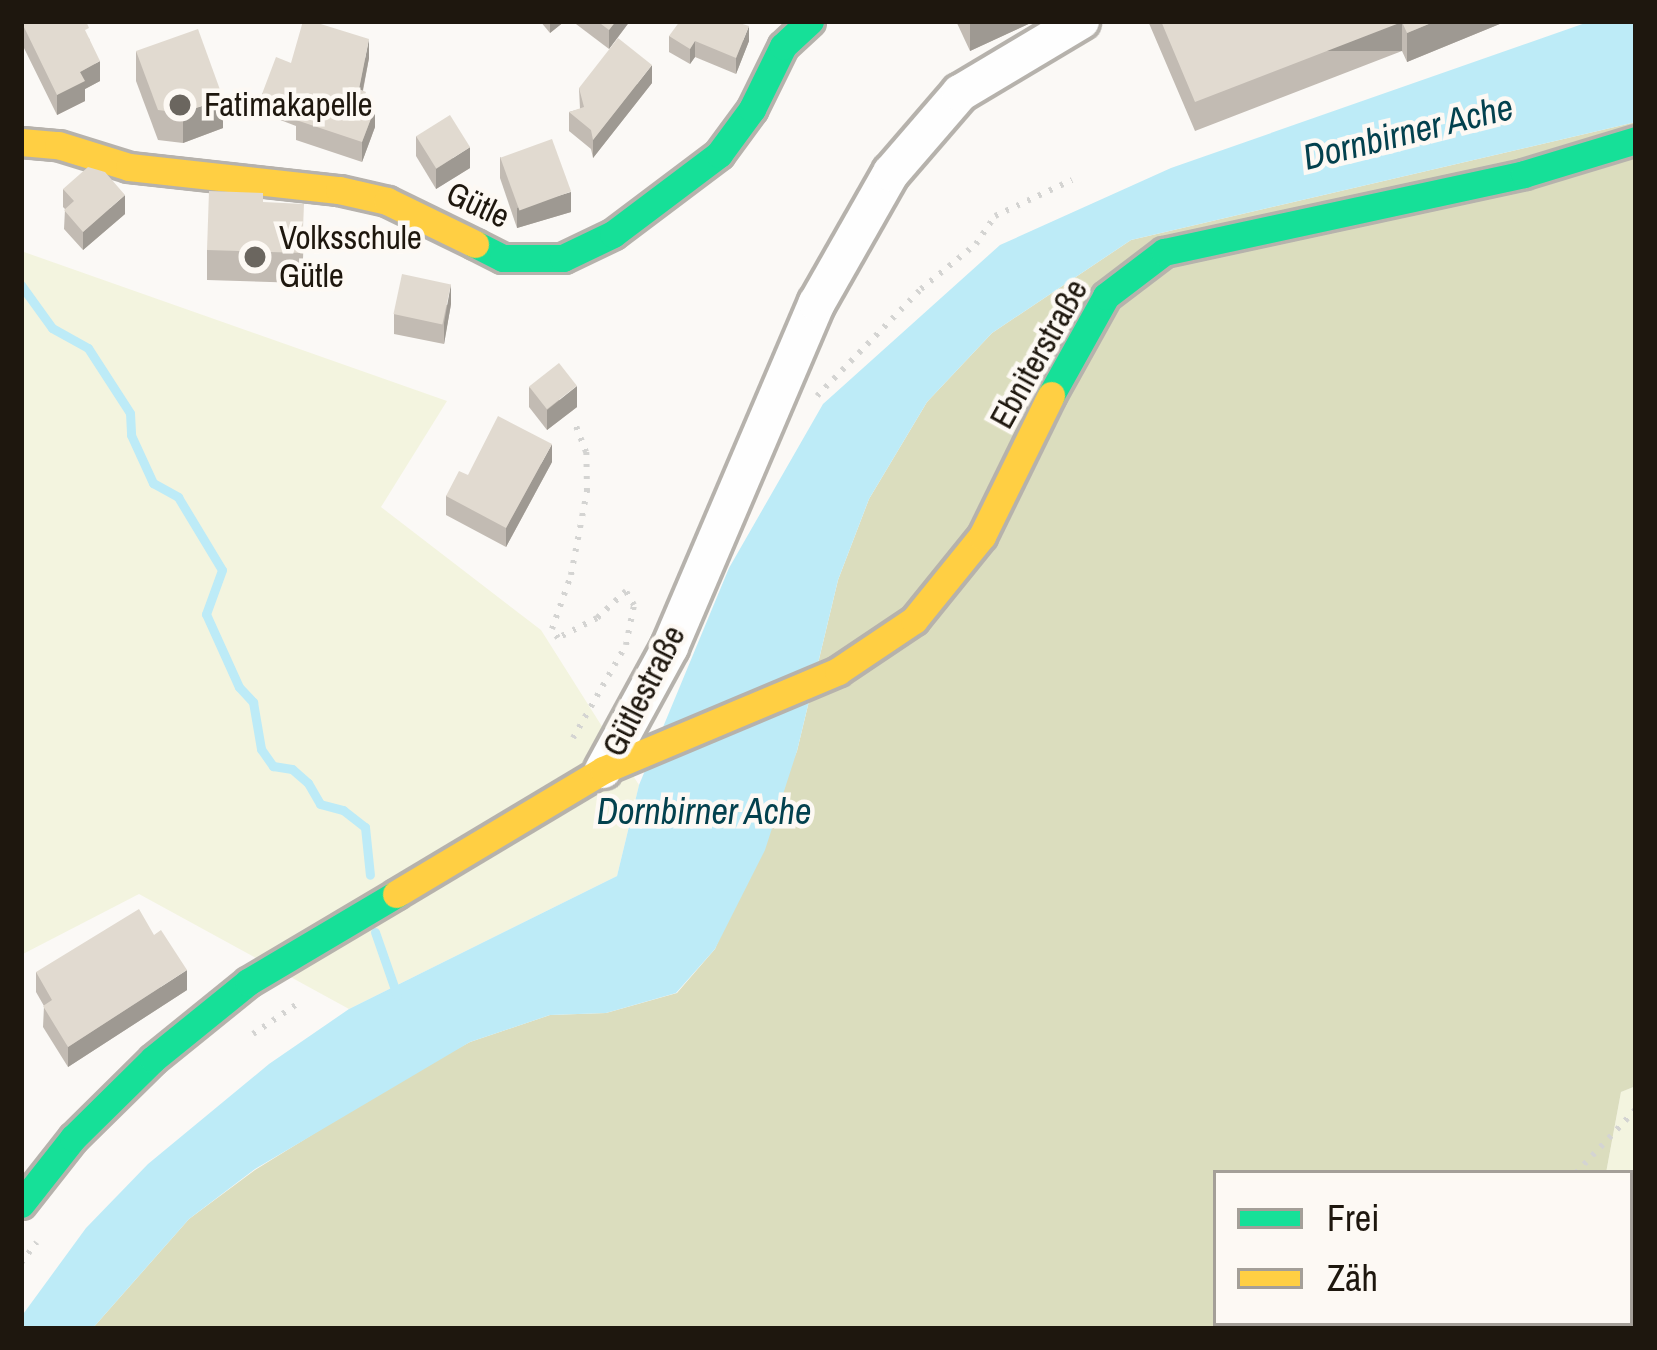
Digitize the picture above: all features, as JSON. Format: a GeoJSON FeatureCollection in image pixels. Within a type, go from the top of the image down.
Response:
{"type":"FeatureCollection","features":[{"type":"Feature","properties":{"kind":"street","name":"Gütle"},"geometry":{"type":"LineString","coordinates":[[21,142],[58,145],[129,167],[339,190],[387,201],[503,258],[563,259],[614,233],[719,154],[752,110],[784,46],[810,21]]}},
{"type":"Feature","properties":{"kind":"street","name":"Gütlestraße"},"geometry":{"type":"LineString","coordinates":[[21,1204],[88,1122],[153,1060],[248,982],[603,770],[670,647],[817,303],[881,189],[916,138],[960,93],[1081,21]]}},
{"type":"Feature","properties":{"kind":"street","name":"Ebniterstraße"},"geometry":{"type":"LineString","coordinates":[[603,770],[838,671],[914,620],[948,584],[982,536],[1106,296],[1164,251],[1524,174],[1636,140]]}},
{"type":"Feature","properties":{"kind":"path"},"geometry":{"type":"LineString","coordinates":[[815,397],[905,304],[976,244],[995,216],[1029,196],[1072,180]]}},
{"type":"Feature","properties":{"kind":"path"},"geometry":{"type":"LineString","coordinates":[[569,743],[626,646],[634,605],[626,591],[597,618],[559,638],[552,629],[572,574],[587,491],[586,452],[576,426]]}},
{"type":"Feature","properties":{"kind":"path"},"geometry":{"type":"LineString","coordinates":[[252,1035],[309,995]]}},
{"type":"Feature","properties":{"kind":"path"},"geometry":{"type":"LineString","coordinates":[[1579,1170],[1636,1109]]}},
{"type":"Feature","properties":{"kind":"path"},"geometry":{"type":"LineString","coordinates":[[21,1263],[42,1236]]}},
{"type":"Feature","properties":{"kind":"green space"},"geometry":{"type":"Polygon","coordinates":[[[1636,122],[1636,1086],[1621,1092],[1607,1170],[1213,1170],[1213,1326],[1633,1326],[1633,1313],[1636,1329],[92,1329],[189,1219],[255,1170],[412,1073],[470,1042],[550,1015],[606,1013],[677,993],[715,949],[797,751],[838,580],[869,499],[927,402],[992,333],[1131,240],[1636,122]]]}},
{"type":"Feature","properties":{"kind":"green space"},"geometry":{"type":"Polygon","coordinates":[[[24,252],[447,401],[381,507],[541,630],[639,785],[617,876],[349,1009],[139,894],[21,955],[24,252]]]}},
{"type":"Feature","properties":{"kind":"green space"},"geometry":{"type":"Polygon","coordinates":[[[1636,1086],[1636,1307],[1633,1170],[1607,1170],[1621,1092],[1636,1086]]]}},
{"type":"Feature","properties":{"kind":"water","name":"Dornbirner Ache"},"geometry":{"type":"Polygon","coordinates":[[[1591,21],[1636,21],[1636,122],[1131,240],[992,333],[927,402],[869,499],[838,580],[797,751],[765,850],[715,949],[676,993],[606,1013],[550,1015],[470,1042],[255,1169],[189,1219],[92,1329],[21,1329],[21,1317],[86,1228],[148,1164],[269,1064],[349,1009],[617,876],[639,785],[729,568],[823,404],[1000,245],[1171,168],[1591,21]]]}},
{"type":"Feature","properties":{"kind":"building"},"geometry":{"type":"Polygon","coordinates":[[[21,21],[86,21],[89,28],[85,30],[100,61],[80,72],[85,81],[57,95],[21,21]]]}},
{"type":"Feature","properties":{"kind":"building"},"geometry":{"type":"Polygon","coordinates":[[[303,21],[369,39],[359,89],[366,92],[362,103],[375,108],[362,142],[296,120],[300,108],[262,94],[276,57],[291,63],[303,21]]]}},
{"type":"Feature","properties":{"kind":"building"},"geometry":{"type":"Polygon","coordinates":[[[680,21],[733,21],[749,26],[736,58],[695,41],[690,49],[669,36],[680,21]]]}},
{"type":"Feature","properties":{"kind":"building"},"geometry":{"type":"Polygon","coordinates":[[[1161,21],[1436,21],[1407,33],[1402,22],[1195,102],[1161,21]]]}},
{"type":"Feature","properties":{"kind":"building"},"geometry":{"type":"Polygon","coordinates":[[[198,29],[223,98],[183,113],[158,110],[136,51],[198,29]]]}},
{"type":"Feature","properties":{"kind":"building"},"geometry":{"type":"Polygon","coordinates":[[[618,38],[652,65],[593,140],[591,130],[569,112],[584,107],[579,88],[618,38]]]}},
{"type":"Feature","properties":{"kind":"building"},"geometry":{"type":"Polygon","coordinates":[[[450,115],[470,147],[436,168],[416,136],[450,115]]]}},
{"type":"Feature","properties":{"kind":"building"},"geometry":{"type":"Polygon","coordinates":[[[552,139],[571,192],[519,210],[500,158],[552,139]]]}},
{"type":"Feature","properties":{"kind":"building"},"geometry":{"type":"Polygon","coordinates":[[[88,167],[105,172],[125,195],[83,232],[64,210],[74,201],[63,189],[88,167]]]}},
{"type":"Feature","properties":{"kind":"building"},"geometry":{"type":"Polygon","coordinates":[[[209,191],[263,193],[263,202],[304,204],[302,253],[207,250],[209,191]]]}},
{"type":"Feature","properties":{"kind":"building"},"geometry":{"type":"Polygon","coordinates":[[[402,274],[451,284],[442,324],[393,314],[402,274]]]}},
{"type":"Feature","properties":{"kind":"building"},"geometry":{"type":"Polygon","coordinates":[[[559,363],[577,386],[547,409],[529,386],[559,363]]]}},
{"type":"Feature","properties":{"kind":"building"},"geometry":{"type":"Polygon","coordinates":[[[498,416],[552,444],[506,528],[446,496],[459,471],[468,475],[498,416]]]}},
{"type":"Feature","properties":{"kind":"building"},"geometry":{"type":"Polygon","coordinates":[[[139,909],[154,935],[161,930],[187,970],[68,1047],[43,1006],[52,1000],[36,972],[139,909]]]}},
{"type":"Feature","properties":{"kind":"waterway"},"geometry":{"type":"LineString","coordinates":[[21,285],[52,328],[88,348],[130,413],[131,435],[153,483],[178,497],[222,570],[206,614],[239,687],[253,702],[261,749],[273,766],[292,769],[308,783],[320,804],[343,810],[365,827],[370,875]]}},
{"type":"Feature","properties":{"kind":"waterway"},"geometry":{"type":"LineString","coordinates":[[375,932],[397,995]]}},
{"type":"Feature","properties":{"kind":"traffic: fast"},"geometry":{"type":"LineString","coordinates":[[475,244],[503,258],[563,258],[613,234],[719,154],[752,109],[783,46],[810,21]]}},
{"type":"Feature","properties":{"kind":"traffic: fast"},"geometry":{"type":"LineString","coordinates":[[1051,395],[1106,296],[1164,252],[1524,174],[1636,140]]}},
{"type":"Feature","properties":{"kind":"traffic: fast"},"geometry":{"type":"LineString","coordinates":[[21,1204],[73,1138],[153,1059],[248,982],[396,894]]}},
{"type":"Feature","properties":{"kind":"traffic: slow"},"geometry":{"type":"LineString","coordinates":[[21,142],[58,145],[129,167],[339,190],[387,201],[475,244]]}},
{"type":"Feature","properties":{"kind":"traffic: slow"},"geometry":{"type":"LineString","coordinates":[[396,894],[603,770],[838,671],[914,620],[982,536],[1051,395]]}},
{"type":"Feature","properties":{"kind":"place","name":"Fatimakapelle"},"geometry":{"type":"Point","coordinates":[180,105]}},
{"type":"Feature","properties":{"kind":"place","name":"Volksschule Gütle"},"geometry":{"type":"Point","coordinates":[255,257]}}]}
